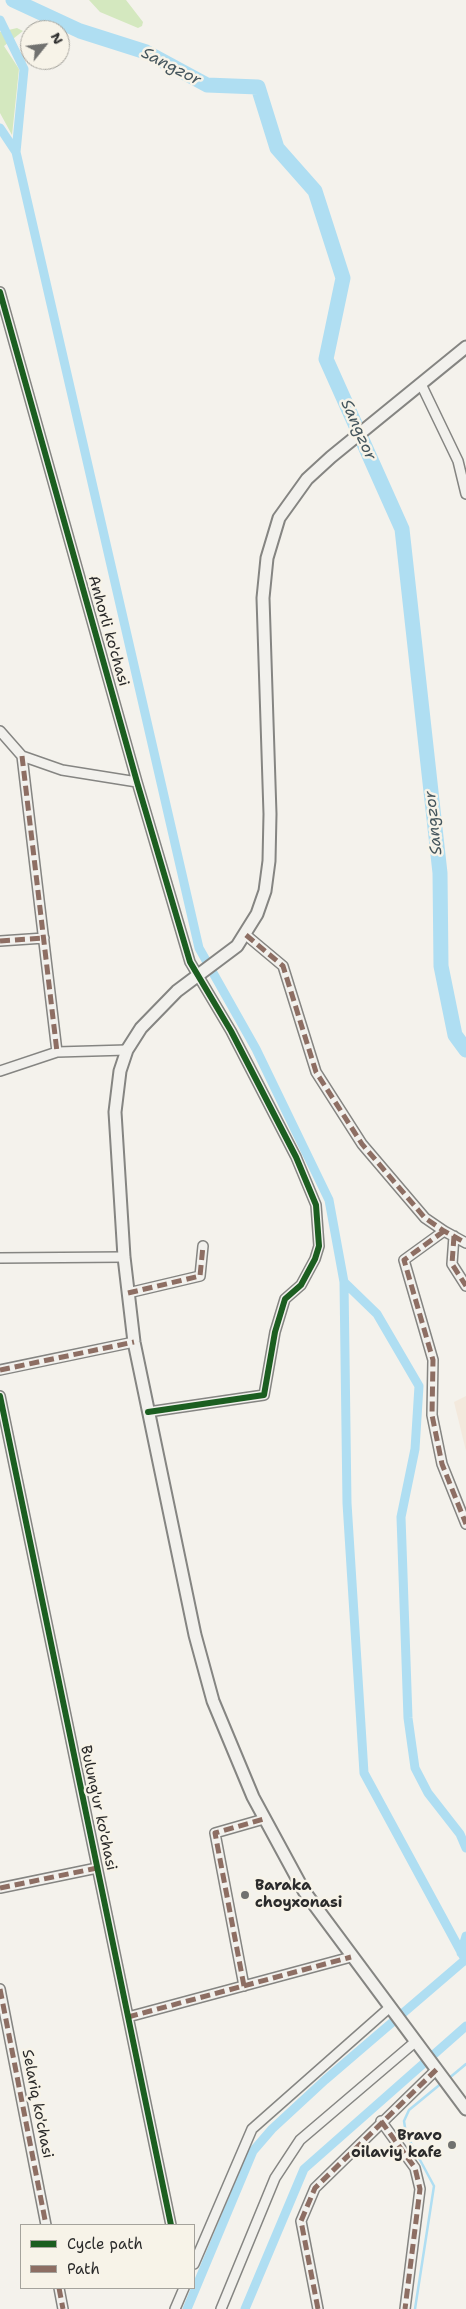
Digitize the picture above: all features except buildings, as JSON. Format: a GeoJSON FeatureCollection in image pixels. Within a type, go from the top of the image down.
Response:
{"type":"FeatureCollection","features":[{"type":"Feature","properties":{"kind":"main road"},"geometry":{"type":"LineString","coordinates":[[466,347],[307,479],[285,508],[274,529],[267,558],[263,619],[270,853],[263,899],[246,935],[227,955],[197,975],[154,1013],[141,1028],[127,1050],[118,1081],[115,1112],[124,1257],[134,1342],[203,1668],[225,1734],[264,1819],[304,1891],[351,1957],[466,2109]]}},
{"type":"Feature","properties":{"kind":"street","name":"Anhorli ko'chasi"},"geometry":{"type":"LineString","coordinates":[[0,292],[137,782],[190,962],[231,1032],[296,1157],[316,1205],[319,1246],[315,1259],[301,1285],[285,1299],[274,1332],[264,1395],[148,1412]]}},
{"type":"Feature","properties":{"kind":"street"},"geometry":{"type":"LineString","coordinates":[[421,384],[458,461],[466,494]]}},
{"type":"Feature","properties":{"kind":"street"},"geometry":{"type":"LineString","coordinates":[[0,731],[22,756],[62,770],[137,782]]}},
{"type":"Feature","properties":{"kind":"street"},"geometry":{"type":"LineString","coordinates":[[22,756],[57,1052]]}},
{"type":"Feature","properties":{"kind":"street"},"geometry":{"type":"LineString","coordinates":[[246,935],[283,966],[316,1072],[362,1144],[425,1218],[466,1243]]}},
{"type":"Feature","properties":{"kind":"street"},"geometry":{"type":"LineString","coordinates":[[0,942],[44,938]]}},
{"type":"Feature","properties":{"kind":"street"},"geometry":{"type":"LineString","coordinates":[[0,1071],[57,1052],[127,1050]]}},
{"type":"Feature","properties":{"kind":"street"},"geometry":{"type":"LineString","coordinates":[[444,1231],[404,1260],[434,1360],[432,1415],[442,1464],[466,1524]]}},
{"type":"Feature","properties":{"kind":"street"},"geometry":{"type":"LineString","coordinates":[[454,1236],[452,1264],[466,1286]]}},
{"type":"Feature","properties":{"kind":"street"},"geometry":{"type":"LineString","coordinates":[[128,1293],[200,1276],[203,1246]]}},
{"type":"Feature","properties":{"kind":"street"},"geometry":{"type":"LineString","coordinates":[[0,1258],[124,1257]]}},
{"type":"Feature","properties":{"kind":"street"},"geometry":{"type":"LineString","coordinates":[[0,1370],[134,1342]]}},
{"type":"Feature","properties":{"kind":"street","name":"Bulung'ur ko'chasi"},"geometry":{"type":"LineString","coordinates":[[0,1396],[171,2224]]}},
{"type":"Feature","properties":{"kind":"street"},"geometry":{"type":"LineString","coordinates":[[244,1986],[214,1833],[264,1819]]}},
{"type":"Feature","properties":{"kind":"street"},"geometry":{"type":"LineString","coordinates":[[0,1888],[97,1868]]}},
{"type":"Feature","properties":{"kind":"street"},"geometry":{"type":"LineString","coordinates":[[128,2017],[351,1957]]}},
{"type":"Feature","properties":{"kind":"street","name":"Selariq ko'chasi"},"geometry":{"type":"LineString","coordinates":[[0,1989],[46,2224]]}},
{"type":"Feature","properties":{"kind":"street"},"geometry":{"type":"LineString","coordinates":[[195,2262],[252,2129],[390,2009]]}},
{"type":"Feature","properties":{"kind":"street"},"geometry":{"type":"LineString","coordinates":[[221,2309],[276,2178],[300,2140],[414,2041]]}},
{"type":"Feature","properties":{"kind":"street"},"geometry":{"type":"LineString","coordinates":[[318,2309],[301,2221],[315,2188],[381,2121],[441,2074]]}},
{"type":"Feature","properties":{"kind":"street"},"geometry":{"type":"LineString","coordinates":[[381,2121],[415,2168],[420,2189],[405,2309]]}},
{"type":"Feature","properties":{"kind":"street"},"geometry":{"type":"LineString","coordinates":[[59,2289],[63,2309]]}},
{"type":"Feature","properties":{"kind":"street"},"geometry":{"type":"LineString","coordinates":[[175,2309],[184,2289]]}},
{"type":"Feature","properties":{"kind":"shaded area"},"geometry":{"type":"Polygon","coordinates":[[[466,1396],[466,1451],[454,1402],[466,1396]]]}},
{"type":"Feature","properties":{"kind":"green space"},"geometry":{"type":"Polygon","coordinates":[[[89,0],[126,0],[143,22],[142,26],[138,28],[100,12],[89,0]]]}},
{"type":"Feature","properties":{"kind":"green space"},"geometry":{"type":"Polygon","coordinates":[[[17,28],[20,30],[20,33],[4,46],[19,69],[12,135],[0,113],[0,32],[17,28]]]}},
{"type":"Feature","properties":{"kind":"waterway","name":"Sangzor"},"geometry":{"type":"LineString","coordinates":[[13,0],[80,31],[146,52],[207,85],[258,87],[277,148],[315,191],[343,278],[326,359],[402,529],[440,873],[441,966],[455,1035],[466,1050]]}},
{"type":"Feature","properties":{"kind":"waterway"},"geometry":{"type":"LineString","coordinates":[[0,20],[24,69],[16,152],[199,948],[256,1049],[329,1200],[344,1282],[347,1503],[364,1773],[466,1961]]}},
{"type":"Feature","properties":{"kind":"waterway"},"geometry":{"type":"LineString","coordinates":[[0,128],[16,152]]}},
{"type":"Feature","properties":{"kind":"waterway"},"geometry":{"type":"LineString","coordinates":[[344,1282],[377,1314],[419,1386],[415,1449],[401,1517],[408,1718],[415,1768],[428,1793],[460,1834],[466,1848]]}},
{"type":"Feature","properties":{"kind":"waterway"},"geometry":{"type":"LineString","coordinates":[[461,1953],[466,1936]]}},
{"type":"Feature","properties":{"kind":"waterway"},"geometry":{"type":"LineString","coordinates":[[187,2309],[253,2151],[272,2129],[325,2080],[465,1960]]}},
{"type":"Feature","properties":{"kind":"waterway"},"geometry":{"type":"LineString","coordinates":[[245,2309],[304,2169],[466,2026]]}},
{"type":"Feature","properties":{"kind":"waterway"},"geometry":{"type":"LineString","coordinates":[[448,2079],[466,2064]]}},
{"type":"Feature","properties":{"kind":"waterway"},"geometry":{"type":"LineString","coordinates":[[415,2309],[434,2186],[406,2134],[404,2121],[409,2110],[443,2082]]}},
{"type":"Feature","properties":{"kind":"marked path"},"geometry":{"type":"LineString","coordinates":[[22,756],[57,1052]]}},
{"type":"Feature","properties":{"kind":"marked path"},"geometry":{"type":"LineString","coordinates":[[246,935],[283,966],[316,1072],[362,1144],[425,1218],[466,1243]]}},
{"type":"Feature","properties":{"kind":"marked path"},"geometry":{"type":"LineString","coordinates":[[0,941],[44,938]]}},
{"type":"Feature","properties":{"kind":"marked path"},"geometry":{"type":"LineString","coordinates":[[444,1231],[404,1260],[433,1360],[432,1415],[442,1464],[466,1524]]}},
{"type":"Feature","properties":{"kind":"marked path"},"geometry":{"type":"LineString","coordinates":[[454,1236],[452,1264],[466,1286]]}},
{"type":"Feature","properties":{"kind":"marked path"},"geometry":{"type":"LineString","coordinates":[[128,1293],[200,1276],[203,1246]]}},
{"type":"Feature","properties":{"kind":"marked path"},"geometry":{"type":"LineString","coordinates":[[0,1370],[134,1342]]}},
{"type":"Feature","properties":{"kind":"marked path"},"geometry":{"type":"LineString","coordinates":[[244,1986],[215,1833],[264,1819]]}},
{"type":"Feature","properties":{"kind":"marked path"},"geometry":{"type":"LineString","coordinates":[[0,1888],[97,1868]]}},
{"type":"Feature","properties":{"kind":"marked path"},"geometry":{"type":"LineString","coordinates":[[128,2017],[351,1957]]}},
{"type":"Feature","properties":{"kind":"marked path"},"geometry":{"type":"LineString","coordinates":[[0,1989],[46,2224]]}},
{"type":"Feature","properties":{"kind":"marked path"},"geometry":{"type":"LineString","coordinates":[[318,2309],[301,2221],[315,2188],[437,2069]]}},
{"type":"Feature","properties":{"kind":"marked path"},"geometry":{"type":"LineString","coordinates":[[381,2121],[415,2168],[420,2189],[405,2309]]}},
{"type":"Feature","properties":{"kind":"marked path"},"geometry":{"type":"LineString","coordinates":[[59,2289],[63,2309]]}},
{"type":"Feature","properties":{"kind":"cycle path"},"geometry":{"type":"LineString","coordinates":[[0,292],[137,782],[190,962],[231,1031],[296,1157],[316,1205],[319,1246],[315,1259],[301,1285],[285,1299],[275,1332],[264,1395],[148,1412]]}},
{"type":"Feature","properties":{"kind":"cycle path"},"geometry":{"type":"LineString","coordinates":[[0,1396],[171,2224]]}},
{"type":"Feature","properties":{"kind":"place","name":"Baraka choyxonasi"},"geometry":{"type":"Point","coordinates":[245,1895]}},
{"type":"Feature","properties":{"kind":"place","name":"Bravo oilaviy kafe"},"geometry":{"type":"Point","coordinates":[452,2145]}}]}
